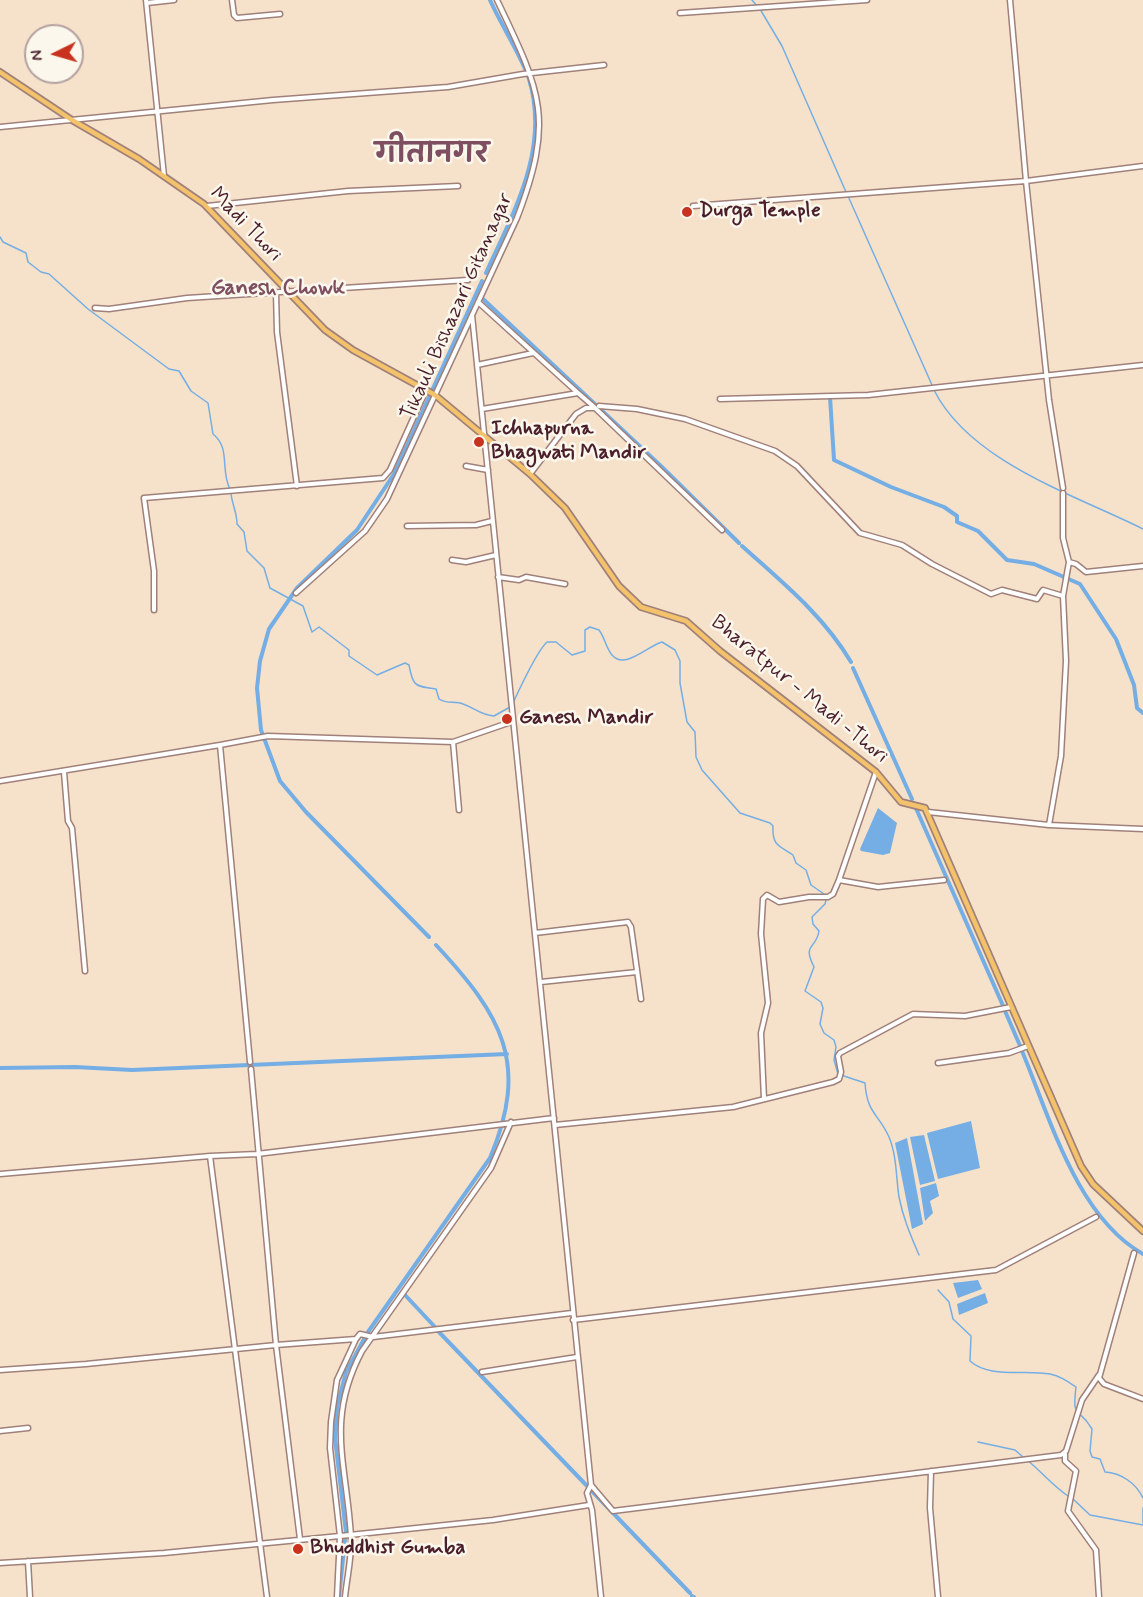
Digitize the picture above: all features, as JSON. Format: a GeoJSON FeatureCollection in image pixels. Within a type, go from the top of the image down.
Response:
{"type":"FeatureCollection","features":[{"type":"Feature","properties":{"kind":"main road","name":"Madi Thori"},"geometry":{"type":"LineString","coordinates":[[0,72],[72,120],[101,135],[207,207],[326,330],[353,350],[434,395]]}},
{"type":"Feature","properties":{"kind":"main road","name":"Bharatpur - Madi -Thori"},"geometry":{"type":"LineString","coordinates":[[434,395],[530,474],[565,508],[619,586],[641,607],[686,621],[720,651],[876,772],[901,802],[921,805],[928,812]]}},
{"type":"Feature","properties":{"kind":"main road"},"geometry":{"type":"LineString","coordinates":[[928,812],[1086,1175],[1143,1231]]}},
{"type":"Feature","properties":{"kind":"street"},"geometry":{"type":"LineString","coordinates":[[165,177],[147,2],[174,0]]}},
{"type":"Feature","properties":{"kind":"street"},"geometry":{"type":"LineString","coordinates":[[232,0],[234,15],[237,18],[280,14]]}},
{"type":"Feature","properties":{"kind":"street","name":"Tikauli Bishazari Gitanagar"},"geometry":{"type":"LineString","coordinates":[[296,593],[332,563],[376,518],[387,499],[518,218],[538,158],[539,104],[531,73],[497,0]]}},
{"type":"Feature","properties":{"kind":"street"},"geometry":{"type":"LineString","coordinates":[[680,13],[867,0]]}},
{"type":"Feature","properties":{"kind":"street"},"geometry":{"type":"LineString","coordinates":[[1010,0],[1026,181],[1063,491],[1063,538],[1069,562],[1063,596],[1066,661],[1062,744],[1049,825]]}},
{"type":"Feature","properties":{"kind":"street"},"geometry":{"type":"LineString","coordinates":[[0,127],[448,87],[523,74],[604,64]]}},
{"type":"Feature","properties":{"kind":"street"},"geometry":{"type":"LineString","coordinates":[[693,206],[1026,181],[1143,166]]}},
{"type":"Feature","properties":{"kind":"street"},"geometry":{"type":"LineString","coordinates":[[207,207],[348,191],[458,186]]}},
{"type":"Feature","properties":{"kind":"street"},"geometry":{"type":"LineString","coordinates":[[94,308],[109,309],[186,298],[468,280]]}},
{"type":"Feature","properties":{"kind":"street"},"geometry":{"type":"LineString","coordinates":[[276,293],[277,332],[297,486]]}},
{"type":"Feature","properties":{"kind":"street"},"geometry":{"type":"LineString","coordinates":[[478,302],[593,406],[722,530]]}},
{"type":"Feature","properties":{"kind":"street"},"geometry":{"type":"LineString","coordinates":[[472,315],[509,698],[518,763],[555,1125],[590,1486],[587,1493],[601,1597]]}},
{"type":"Feature","properties":{"kind":"street"},"geometry":{"type":"LineString","coordinates":[[477,365],[534,353]]}},
{"type":"Feature","properties":{"kind":"street"},"geometry":{"type":"LineString","coordinates":[[720,399],[868,394],[1143,365]]}},
{"type":"Feature","properties":{"kind":"street"},"geometry":{"type":"LineString","coordinates":[[154,610],[154,572],[143,499],[383,478],[390,470],[427,391]]}},
{"type":"Feature","properties":{"kind":"street"},"geometry":{"type":"LineString","coordinates":[[482,410],[578,393]]}},
{"type":"Feature","properties":{"kind":"street"},"geometry":{"type":"LineString","coordinates":[[530,474],[576,414],[586,408],[596,408],[593,406]]}},
{"type":"Feature","properties":{"kind":"street"},"geometry":{"type":"LineString","coordinates":[[599,406],[638,409],[685,419],[775,451],[797,466],[860,533],[902,545],[932,564],[991,594],[1002,590],[1037,599],[1043,590],[1046,590],[1063,596]]}},
{"type":"Feature","properties":{"kind":"street"},"geometry":{"type":"LineString","coordinates":[[466,466],[488,470]]}},
{"type":"Feature","properties":{"kind":"street"},"geometry":{"type":"LineString","coordinates":[[407,526],[476,525],[492,521]]}},
{"type":"Feature","properties":{"kind":"street"},"geometry":{"type":"LineString","coordinates":[[452,560],[466,562],[496,555]]}},
{"type":"Feature","properties":{"kind":"street"},"geometry":{"type":"LineString","coordinates":[[1069,562],[1076,564],[1086,572],[1143,566]]}},
{"type":"Feature","properties":{"kind":"street"},"geometry":{"type":"LineString","coordinates":[[498,577],[519,580],[526,578],[565,584]]}},
{"type":"Feature","properties":{"kind":"street"},"geometry":{"type":"LineString","coordinates":[[0,781],[64,772],[263,736],[388,737],[453,742],[512,722]]}},
{"type":"Feature","properties":{"kind":"street"},"geometry":{"type":"LineString","coordinates":[[453,742],[459,810]]}},
{"type":"Feature","properties":{"kind":"street"},"geometry":{"type":"LineString","coordinates":[[220,745],[250,1062]]}},
{"type":"Feature","properties":{"kind":"street"},"geometry":{"type":"LineString","coordinates":[[64,772],[68,821],[72,828],[85,971]]}},
{"type":"Feature","properties":{"kind":"street"},"geometry":{"type":"LineString","coordinates":[[764,1099],[761,1033],[768,1003],[761,934],[763,899],[767,895],[783,903],[809,897],[828,897],[833,894],[876,772]]}},
{"type":"Feature","properties":{"kind":"street"},"geometry":{"type":"LineString","coordinates":[[928,812],[1049,825],[1143,829]]}},
{"type":"Feature","properties":{"kind":"street"},"geometry":{"type":"LineString","coordinates":[[839,880],[878,887],[944,880]]}},
{"type":"Feature","properties":{"kind":"street"},"geometry":{"type":"LineString","coordinates":[[536,933],[628,922],[631,927],[641,999]]}},
{"type":"Feature","properties":{"kind":"street"},"geometry":{"type":"LineString","coordinates":[[541,982],[637,972]]}},
{"type":"Feature","properties":{"kind":"street"},"geometry":{"type":"LineString","coordinates":[[555,1125],[733,1107],[764,1099],[839,1079],[841,1072],[838,1056],[840,1053],[913,1014],[965,1016],[1011,1007]]}},
{"type":"Feature","properties":{"kind":"street"},"geometry":{"type":"LineString","coordinates":[[938,1063],[1009,1053],[1028,1046]]}},
{"type":"Feature","properties":{"kind":"street"},"geometry":{"type":"LineString","coordinates":[[251,1069],[276,1345],[300,1539]]}},
{"type":"Feature","properties":{"kind":"street"},"geometry":{"type":"LineString","coordinates":[[0,1174],[257,1154],[554,1118]]}},
{"type":"Feature","properties":{"kind":"street"},"geometry":{"type":"LineString","coordinates":[[345,1597],[351,1534],[340,1448],[340,1418],[352,1369],[368,1336],[491,1168],[509,1122]]}},
{"type":"Feature","properties":{"kind":"street"},"geometry":{"type":"LineString","coordinates":[[210,1156],[258,1543],[267,1597]]}},
{"type":"Feature","properties":{"kind":"street"},"geometry":{"type":"LineString","coordinates":[[573,1320],[924,1276],[996,1270],[1096,1217]]}},
{"type":"Feature","properties":{"kind":"street"},"geometry":{"type":"LineString","coordinates":[[1099,1597],[1096,1550],[1068,1511],[1076,1471],[1065,1461],[1065,1454],[1075,1416],[1099,1375],[1134,1253]]}},
{"type":"Feature","properties":{"kind":"street"},"geometry":{"type":"LineString","coordinates":[[0,1370],[356,1339],[572,1313]]}},
{"type":"Feature","properties":{"kind":"street"},"geometry":{"type":"LineString","coordinates":[[337,1597],[340,1536],[330,1448],[331,1422],[337,1380],[356,1339]]}},
{"type":"Feature","properties":{"kind":"street"},"geometry":{"type":"LineString","coordinates":[[482,1372],[577,1357]]}},
{"type":"Feature","properties":{"kind":"street"},"geometry":{"type":"LineString","coordinates":[[1099,1375],[1100,1382],[1143,1399]]}},
{"type":"Feature","properties":{"kind":"street"},"geometry":{"type":"LineString","coordinates":[[0,1431],[28,1428]]}},
{"type":"Feature","properties":{"kind":"street"},"geometry":{"type":"LineString","coordinates":[[590,1486],[613,1511],[1065,1454]]}},
{"type":"Feature","properties":{"kind":"street"},"geometry":{"type":"LineString","coordinates":[[931,1471],[930,1508],[938,1597]]}},
{"type":"Feature","properties":{"kind":"street"},"geometry":{"type":"LineString","coordinates":[[0,1563],[164,1553],[340,1536],[517,1517],[589,1505]]}},
{"type":"Feature","properties":{"kind":"street"},"geometry":{"type":"LineString","coordinates":[[27,1561],[30,1597]]}},
{"type":"Feature","properties":{"kind":"water"},"geometry":{"type":"Polygon","coordinates":[[[878,808],[897,823],[890,853],[883,855],[860,849],[878,808]]]}},
{"type":"Feature","properties":{"kind":"water"},"geometry":{"type":"Polygon","coordinates":[[[971,1121],[980,1168],[938,1179],[927,1133],[971,1121]]]}},
{"type":"Feature","properties":{"kind":"water"},"geometry":{"type":"Polygon","coordinates":[[[924,1135],[935,1181],[920,1185],[910,1137],[924,1135]]]}},
{"type":"Feature","properties":{"kind":"water"},"geometry":{"type":"Polygon","coordinates":[[[907,1138],[923,1224],[912,1229],[895,1143],[907,1138]]]}},
{"type":"Feature","properties":{"kind":"water"},"geometry":{"type":"Polygon","coordinates":[[[936,1183],[939,1196],[930,1201],[933,1213],[925,1221],[920,1188],[936,1183]]]}},
{"type":"Feature","properties":{"kind":"water"},"geometry":{"type":"Polygon","coordinates":[[[978,1280],[982,1289],[958,1298],[953,1283],[978,1280]]]}},
{"type":"Feature","properties":{"kind":"water"},"geometry":{"type":"Polygon","coordinates":[[[985,1293],[988,1303],[959,1315],[957,1304],[985,1293]]]}},
{"type":"Feature","properties":{"kind":"waterway"},"geometry":{"type":"LineString","coordinates":[[486,273],[526,179],[535,130],[534,105],[529,79],[490,0]]}},
{"type":"Feature","properties":{"kind":"waterway"},"geometry":{"type":"LineString","coordinates":[[752,0],[757,6]]}},
{"type":"Feature","properties":{"kind":"waterway"},"geometry":{"type":"LineString","coordinates":[[760,9],[782,46],[846,192]]}},
{"type":"Feature","properties":{"kind":"waterway"},"geometry":{"type":"LineString","coordinates":[[848,196],[932,385]]}},
{"type":"Feature","properties":{"kind":"waterway"},"geometry":{"type":"LineString","coordinates":[[0,237],[3,242],[26,253],[28,262],[41,272],[49,274],[88,309],[169,369],[179,371],[191,391],[208,403],[213,434],[224,453],[227,482],[230,489]]}},
{"type":"Feature","properties":{"kind":"waterway"},"geometry":{"type":"LineString","coordinates":[[429,937],[306,812],[280,781],[261,730],[257,688],[260,661],[269,629],[297,588],[357,530],[394,474],[482,281]]}},
{"type":"Feature","properties":{"kind":"waterway"},"geometry":{"type":"LineString","coordinates":[[483,299],[663,468],[739,543]]}},
{"type":"Feature","properties":{"kind":"waterway"},"geometry":{"type":"LineString","coordinates":[[934,390],[951,415],[972,437],[998,457],[1056,489],[1143,529]]}},
{"type":"Feature","properties":{"kind":"waterway"},"geometry":{"type":"LineString","coordinates":[[830,397],[834,460],[891,487],[944,507],[957,516],[957,522],[978,531],[1007,560],[1034,564],[1080,584],[1116,639],[1134,685],[1137,708],[1143,713]]}},
{"type":"Feature","properties":{"kind":"waterway"},"geometry":{"type":"LineString","coordinates":[[231,493],[237,524],[244,532],[247,551],[264,568],[270,588],[303,606],[312,632],[319,627],[349,650],[349,656],[377,675],[405,663],[409,665],[416,684],[436,689],[442,701],[460,703],[494,716],[510,707]]}},
{"type":"Feature","properties":{"kind":"waterway"},"geometry":{"type":"LineString","coordinates":[[742,546],[815,614],[851,662]]}},
{"type":"Feature","properties":{"kind":"waterway"},"geometry":{"type":"LineString","coordinates":[[513,703],[534,661],[547,642],[556,642],[572,655],[585,651],[585,630],[590,627],[599,630],[610,652],[617,659],[629,659],[662,642],[675,650],[680,661],[680,683],[687,722],[695,732],[696,757],[702,770],[740,813],[773,826],[777,844],[793,855],[796,863],[806,870],[811,885],[827,896],[825,904],[812,917],[813,924],[819,931],[809,954],[814,967],[805,991],[821,1002],[823,1008],[820,1024],[824,1033],[834,1040],[836,1047],[834,1060],[838,1074],[865,1083],[871,1108],[889,1137],[895,1159],[901,1205],[919,1255]]}},
{"type":"Feature","properties":{"kind":"waterway"},"geometry":{"type":"LineString","coordinates":[[853,668],[912,799]]}},
{"type":"Feature","properties":{"kind":"waterway"},"geometry":{"type":"LineString","coordinates":[[915,806],[1004,1008]]}},
{"type":"Feature","properties":{"kind":"waterway"},"geometry":{"type":"LineString","coordinates":[[346,1532],[335,1438],[337,1407],[346,1372],[368,1332],[490,1158],[502,1124],[508,1095],[508,1068],[503,1042],[493,1019],[478,995],[436,945]]}},
{"type":"Feature","properties":{"kind":"waterway"},"geometry":{"type":"LineString","coordinates":[[1005,1011],[1021,1048]]}},
{"type":"Feature","properties":{"kind":"waterway"},"geometry":{"type":"LineString","coordinates":[[1022,1051],[1055,1135],[1083,1191],[1100,1216],[1120,1237],[1143,1254]]}},
{"type":"Feature","properties":{"kind":"waterway"},"geometry":{"type":"LineString","coordinates":[[0,1068],[75,1067],[132,1070],[507,1054]]}},
{"type":"Feature","properties":{"kind":"waterway"},"geometry":{"type":"LineString","coordinates":[[938,1290],[949,1302],[953,1319],[971,1336],[970,1361],[978,1367],[998,1372],[1054,1375],[1076,1387],[1077,1412],[1092,1429],[1090,1451],[1092,1457],[1100,1459],[1105,1472],[1117,1474],[1132,1483],[1143,1498]]}},
{"type":"Feature","properties":{"kind":"waterway"},"geometry":{"type":"LineString","coordinates":[[405,1295],[435,1327]]}},
{"type":"Feature","properties":{"kind":"waterway"},"geometry":{"type":"LineString","coordinates":[[438,1331],[690,1593]]}},
{"type":"Feature","properties":{"kind":"waterway"},"geometry":{"type":"LineString","coordinates":[[978,1442],[1015,1450],[1023,1457]]}},
{"type":"Feature","properties":{"kind":"waterway"},"geometry":{"type":"LineString","coordinates":[[1027,1460],[1068,1496]]}},
{"type":"Feature","properties":{"kind":"waterway"},"geometry":{"type":"LineString","coordinates":[[1072,1498],[1090,1515],[1143,1525]]}},
{"type":"Feature","properties":{"kind":"waterway"},"geometry":{"type":"LineString","coordinates":[[1143,1508],[1143,1523]]}},
{"type":"Feature","properties":{"kind":"waterway"},"geometry":{"type":"LineString","coordinates":[[339,1597],[345,1539]]}},
{"type":"Feature","properties":{"kind":"place","name":"Durga Temple"},"geometry":{"type":"Point","coordinates":[687,212]}},
{"type":"Feature","properties":{"kind":"place","name":"Ichhapurna Bhagwati Mandir"},"geometry":{"type":"Point","coordinates":[479,442]}},
{"type":"Feature","properties":{"kind":"place","name":"Ganesh Mandir"},"geometry":{"type":"Point","coordinates":[507,719]}},
{"type":"Feature","properties":{"kind":"place","name":"Bhuddhist Gumba"},"geometry":{"type":"Point","coordinates":[298,1549]}},
{"type":"Feature","properties":{"kind":"district","name":"गीतानगर"},"geometry":{"type":"Point","coordinates":[432,156]}},
{"type":"Feature","properties":{"kind":"district","name":"Ganesh Chowk"},"geometry":{"type":"Point","coordinates":[278,289]}}]}
